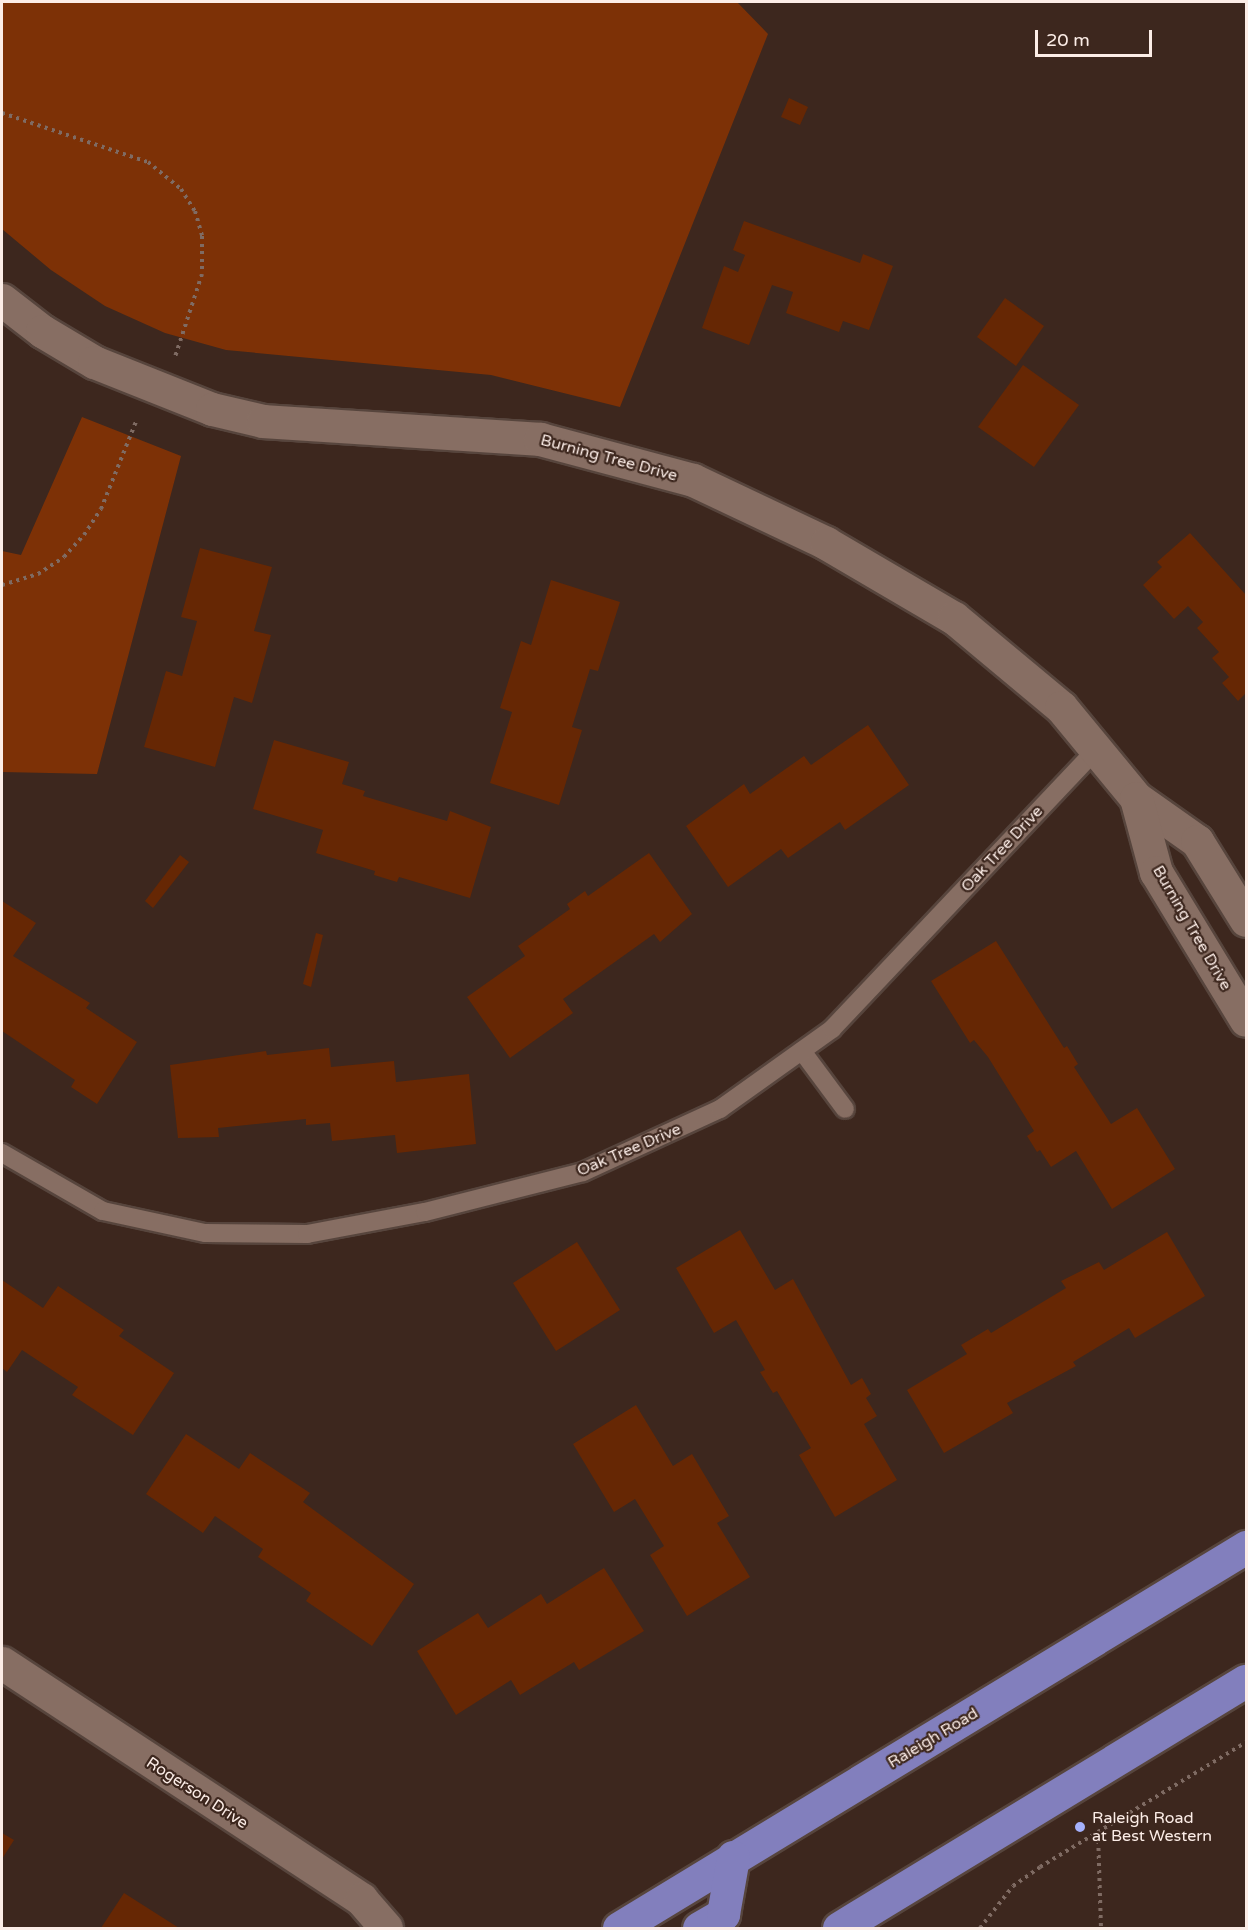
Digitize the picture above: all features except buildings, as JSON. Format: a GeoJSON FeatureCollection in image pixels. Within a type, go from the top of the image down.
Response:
{"type":"FeatureCollection","features":[{"type":"Feature","properties":{"kind":"main road","name":"Raleigh Road"},"geometry":{"type":"LineString","coordinates":[[620,1929],[734,1857],[1246,1547]]}},
{"type":"Feature","properties":{"kind":"main road"},"geometry":{"type":"LineString","coordinates":[[839,1929],[1246,1681]]}},
{"type":"Feature","properties":{"kind":"main road"},"geometry":{"type":"LineString","coordinates":[[699,1929],[723,1914],[734,1857]]}},
{"type":"Feature","properties":{"kind":"street","name":"Burning Tree Drive"},"geometry":{"type":"LineString","coordinates":[[2,300],[42,331],[94,362],[213,409],[263,421],[540,439],[693,480],[826,543],[954,618],[1061,707],[1136,798],[1197,841],[1246,920]]}},
{"type":"Feature","properties":{"kind":"street","name":"Burning Tree Drive"},"geometry":{"type":"LineString","coordinates":[[1136,798],[1156,872],[1246,1020]]}},
{"type":"Feature","properties":{"kind":"street","name":"Rogerson Drive"},"geometry":{"type":"LineString","coordinates":[[2,1663],[360,1899],[386,1929]]}},
{"type":"Feature","properties":{"kind":"lane","name":"Oak Tree Drive"},"geometry":{"type":"LineString","coordinates":[[2,1153],[103,1211],[204,1233],[307,1234],[425,1212],[583,1172],[720,1109],[832,1029],[1095,751]]}},
{"type":"Feature","properties":{"kind":"lane"},"geometry":{"type":"LineString","coordinates":[[802,1051],[845,1109]]}},
{"type":"Feature","properties":{"kind":"path"},"geometry":{"type":"LineString","coordinates":[[2,113],[148,162],[181,189],[195,211],[202,236],[202,274],[172,364]]}},
{"type":"Feature","properties":{"kind":"path"},"geometry":{"type":"LineString","coordinates":[[2,585],[38,574],[64,557],[84,535],[105,500],[141,413]]}},
{"type":"Feature","properties":{"kind":"path"},"geometry":{"type":"LineString","coordinates":[[980,1929],[1013,1886],[1246,1742]]}},
{"type":"Feature","properties":{"kind":"path"},"geometry":{"type":"LineString","coordinates":[[1098,1833],[1101,1929]]}},
{"type":"Feature","properties":{"kind":"shaded area"},"geometry":{"type":"Polygon","coordinates":[[[2,2],[737,2],[768,34],[620,407],[491,375],[226,350],[165,333],[105,306],[51,270],[2,229],[2,2]]]}},
{"type":"Feature","properties":{"kind":"shaded area"},"geometry":{"type":"Polygon","coordinates":[[[82,417],[181,456],[97,774],[2,772],[2,551],[21,555],[82,417]]]}},
{"type":"Feature","properties":{"kind":"place","name":"Raleigh Road at Best Western"},"geometry":{"type":"Point","coordinates":[1080,1827]}}]}
